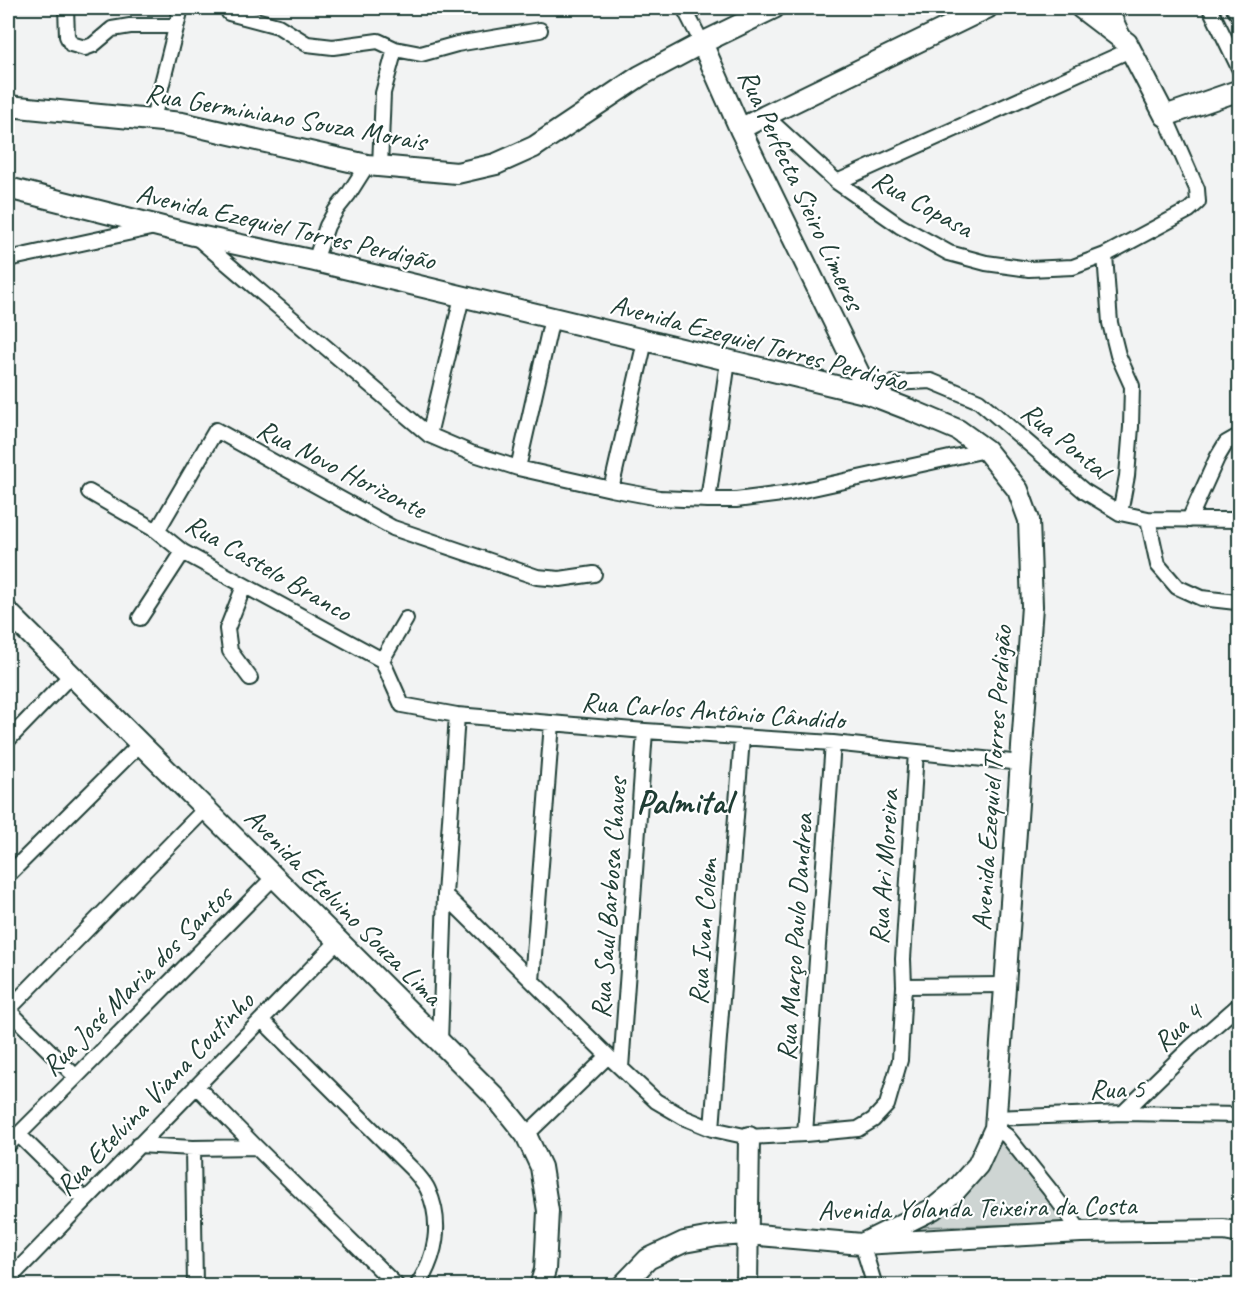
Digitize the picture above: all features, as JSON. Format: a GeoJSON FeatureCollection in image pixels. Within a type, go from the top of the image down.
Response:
{"type":"FeatureCollection","features":[{"type":"Feature","properties":{"kind":"street"},"geometry":{"type":"LineString","coordinates":[[66,8],[66,36],[71,44],[85,48],[93,45],[112,29],[130,26],[176,26]]}},
{"type":"Feature","properties":{"kind":"street"},"geometry":{"type":"LineString","coordinates":[[153,119],[181,8]]}},
{"type":"Feature","properties":{"kind":"street","name":"Rua Perfecta Sieiro Limeres"},"geometry":{"type":"LineString","coordinates":[[684,8],[869,394]]}},
{"type":"Feature","properties":{"kind":"street","name":"Rua Germiniano Souza Morais"},"geometry":{"type":"LineString","coordinates":[[8,106],[182,123],[374,166],[457,172],[496,164],[534,147],[640,76],[774,8]]}},
{"type":"Feature","properties":{"kind":"street"},"geometry":{"type":"LineString","coordinates":[[740,129],[987,8]]}},
{"type":"Feature","properties":{"kind":"street"},"geometry":{"type":"LineString","coordinates":[[1081,8],[1128,47]]}},
{"type":"Feature","properties":{"kind":"street"},"geometry":{"type":"LineString","coordinates":[[1110,8],[1165,116],[1239,90]]}},
{"type":"Feature","properties":{"kind":"street"},"geometry":{"type":"LineString","coordinates":[[1210,8],[1239,69]]}},
{"type":"Feature","properties":{"kind":"street"},"geometry":{"type":"LineString","coordinates":[[1237,8],[1239,12]]}},
{"type":"Feature","properties":{"kind":"street"},"geometry":{"type":"LineString","coordinates":[[229,13],[278,26],[307,44],[333,47],[378,41],[395,50],[421,54],[457,44],[540,30]]}},
{"type":"Feature","properties":{"kind":"street"},"geometry":{"type":"LineString","coordinates":[[837,182],[1128,47]]}},
{"type":"Feature","properties":{"kind":"street"},"geometry":{"type":"LineString","coordinates":[[315,261],[327,226],[336,210],[374,166],[383,93],[395,50]]}},
{"type":"Feature","properties":{"kind":"street","name":"Rua Copasa"},"geometry":{"type":"LineString","coordinates":[[765,116],[837,182],[900,226],[949,253],[986,263],[1029,269],[1073,267],[1105,255],[1189,210],[1198,202],[1197,189],[1165,116]]}},
{"type":"Feature","properties":{"kind":"street","name":"Avenida Ezequiel Torres Perdigão"},"geometry":{"type":"LineString","coordinates":[[8,188],[194,235],[315,261],[869,394],[958,430],[986,450],[1018,490],[1029,519],[1032,606],[995,1123],[978,1165],[955,1191],[933,1209],[862,1244]]}},
{"type":"Feature","properties":{"kind":"street"},"geometry":{"type":"LineString","coordinates":[[8,260],[157,226]]}},
{"type":"Feature","properties":{"kind":"street"},"geometry":{"type":"LineString","coordinates":[[194,235],[429,435],[471,453],[518,468],[658,498],[736,501],[790,493],[986,450]]}},
{"type":"Feature","properties":{"kind":"street"},"geometry":{"type":"LineString","coordinates":[[1105,255],[1110,323],[1118,355],[1132,386],[1131,427],[1120,513]]}},
{"type":"Feature","properties":{"kind":"street"},"geometry":{"type":"LineString","coordinates":[[429,435],[462,297]]}},
{"type":"Feature","properties":{"kind":"street"},"geometry":{"type":"LineString","coordinates":[[518,468],[552,318]]}},
{"type":"Feature","properties":{"kind":"street"},"geometry":{"type":"LineString","coordinates":[[611,489],[645,341]]}},
{"type":"Feature","properties":{"kind":"street"},"geometry":{"type":"LineString","coordinates":[[708,500],[728,361]]}},
{"type":"Feature","properties":{"kind":"street","name":"Rua Pontal"},"geometry":{"type":"LineString","coordinates":[[869,394],[892,383],[931,381],[979,401],[1084,492],[1120,513],[1148,519],[1239,520]]}},
{"type":"Feature","properties":{"kind":"street","name":"Rua Novo Horizonte"},"geometry":{"type":"LineString","coordinates":[[157,531],[216,430],[393,528],[537,577],[560,579],[594,574]]}},
{"type":"Feature","properties":{"kind":"street"},"geometry":{"type":"LineString","coordinates":[[1189,520],[1217,458],[1226,443],[1239,435]]}},
{"type":"Feature","properties":{"kind":"street","name":"Rua Castelo Branco"},"geometry":{"type":"LineString","coordinates":[[89,492],[157,531],[183,552],[382,660]]}},
{"type":"Feature","properties":{"kind":"street"},"geometry":{"type":"LineString","coordinates":[[1148,519],[1158,564],[1177,587],[1201,598],[1239,604]]}},
{"type":"Feature","properties":{"kind":"street"},"geometry":{"type":"LineString","coordinates":[[140,618],[183,552]]}},
{"type":"Feature","properties":{"kind":"street"},"geometry":{"type":"LineString","coordinates":[[244,586],[227,629],[230,651],[250,678]]}},
{"type":"Feature","properties":{"kind":"street","name":"Avenida Etelvino Souza Lima"},"geometry":{"type":"LineString","coordinates":[[8,612],[440,1042],[497,1100],[526,1135],[541,1167],[548,1211],[545,1270],[540,1286]]}},
{"type":"Feature","properties":{"kind":"street"},"geometry":{"type":"LineString","coordinates":[[382,660],[406,618]]}},
{"type":"Feature","properties":{"kind":"street","name":"Rua Carlos Antônio Cândido"},"geometry":{"type":"LineString","coordinates":[[382,660],[402,705],[457,715],[645,731],[834,743],[1021,762]]}},
{"type":"Feature","properties":{"kind":"street"},"geometry":{"type":"LineString","coordinates":[[8,740],[71,675]]}},
{"type":"Feature","properties":{"kind":"street"},"geometry":{"type":"LineString","coordinates":[[440,1042],[445,895],[457,715]]}},
{"type":"Feature","properties":{"kind":"street"},"geometry":{"type":"LineString","coordinates":[[532,981],[552,723]]}},
{"type":"Feature","properties":{"kind":"street","name":"Rua Saul Barbosa Chaves"},"geometry":{"type":"LineString","coordinates":[[621,1068],[645,731]]}},
{"type":"Feature","properties":{"kind":"street","name":"Rua Ivan Colem"},"geometry":{"type":"LineString","coordinates":[[712,1129],[742,738]]}},
{"type":"Feature","properties":{"kind":"street","name":"Rua Março Paulo Dandrea"},"geometry":{"type":"LineString","coordinates":[[805,1134],[834,743]]}},
{"type":"Feature","properties":{"kind":"street"},"geometry":{"type":"LineString","coordinates":[[8,875],[140,744]]}},
{"type":"Feature","properties":{"kind":"street","name":"Rua Ari Moreira"},"geometry":{"type":"LineString","coordinates":[[445,895],[656,1101],[685,1118],[712,1129],[749,1137],[858,1129],[873,1120],[887,1105],[900,1060],[904,986],[903,959],[916,752]]}},
{"type":"Feature","properties":{"kind":"street"},"geometry":{"type":"LineString","coordinates":[[76,1077],[8,1010],[205,808]]}},
{"type":"Feature","properties":{"kind":"street","name":"Rua José Maria dos Santos"},"geometry":{"type":"LineString","coordinates":[[13,1139],[274,877]]}},
{"type":"Feature","properties":{"kind":"street","name":"Rua Etelvina Viana Coutinho"},"geometry":{"type":"LineString","coordinates":[[8,1280],[338,941]]}},
{"type":"Feature","properties":{"kind":"street","name":"Rua Ari Moreira"},"geometry":{"type":"LineString","coordinates":[[904,986],[1004,985]]}},
{"type":"Feature","properties":{"kind":"street","name":"Rua 4"},"geometry":{"type":"LineString","coordinates":[[1123,1113],[1239,1004]]}},
{"type":"Feature","properties":{"kind":"street"},"geometry":{"type":"LineString","coordinates":[[262,1020],[414,1171],[428,1189],[436,1218],[435,1249],[426,1272],[417,1286]]}},
{"type":"Feature","properties":{"kind":"street"},"geometry":{"type":"LineString","coordinates":[[526,1135],[608,1056]]}},
{"type":"Feature","properties":{"kind":"street"},"geometry":{"type":"LineString","coordinates":[[196,1086],[397,1286]]}},
{"type":"Feature","properties":{"kind":"street","name":"Rua 5"},"geometry":{"type":"LineString","coordinates":[[995,1123],[1123,1113],[1239,1115]]}},
{"type":"Feature","properties":{"kind":"street"},"geometry":{"type":"LineString","coordinates":[[995,1123],[1081,1232]]}},
{"type":"Feature","properties":{"kind":"street"},"geometry":{"type":"LineString","coordinates":[[747,1286],[749,1137]]}},
{"type":"Feature","properties":{"kind":"street"},"geometry":{"type":"LineString","coordinates":[[13,1139],[85,1200]]}},
{"type":"Feature","properties":{"kind":"street"},"geometry":{"type":"LineString","coordinates":[[138,1145],[192,1148],[256,1147]]}},
{"type":"Feature","properties":{"kind":"street"},"geometry":{"type":"LineString","coordinates":[[192,1148],[195,1286]]}},
{"type":"Feature","properties":{"kind":"street","name":"Avenida Yolanda Teixeira da Costa"},"geometry":{"type":"LineString","coordinates":[[622,1286],[648,1259],[684,1242],[717,1236],[747,1234],[862,1244],[1081,1232],[1224,1230],[1239,1233]]}},
{"type":"Feature","properties":{"kind":"street"},"geometry":{"type":"LineString","coordinates":[[862,1244],[875,1286]]}},
{"type":"Feature","properties":{"kind":"shaded area"},"geometry":{"type":"Polygon","coordinates":[[[1005,1137],[1068,1223],[916,1227],[980,1173],[1005,1137]]]}},
{"type":"Feature","properties":{"kind":"district","name":"Palmital"},"geometry":{"type":"Point","coordinates":[684,801]}}]}
